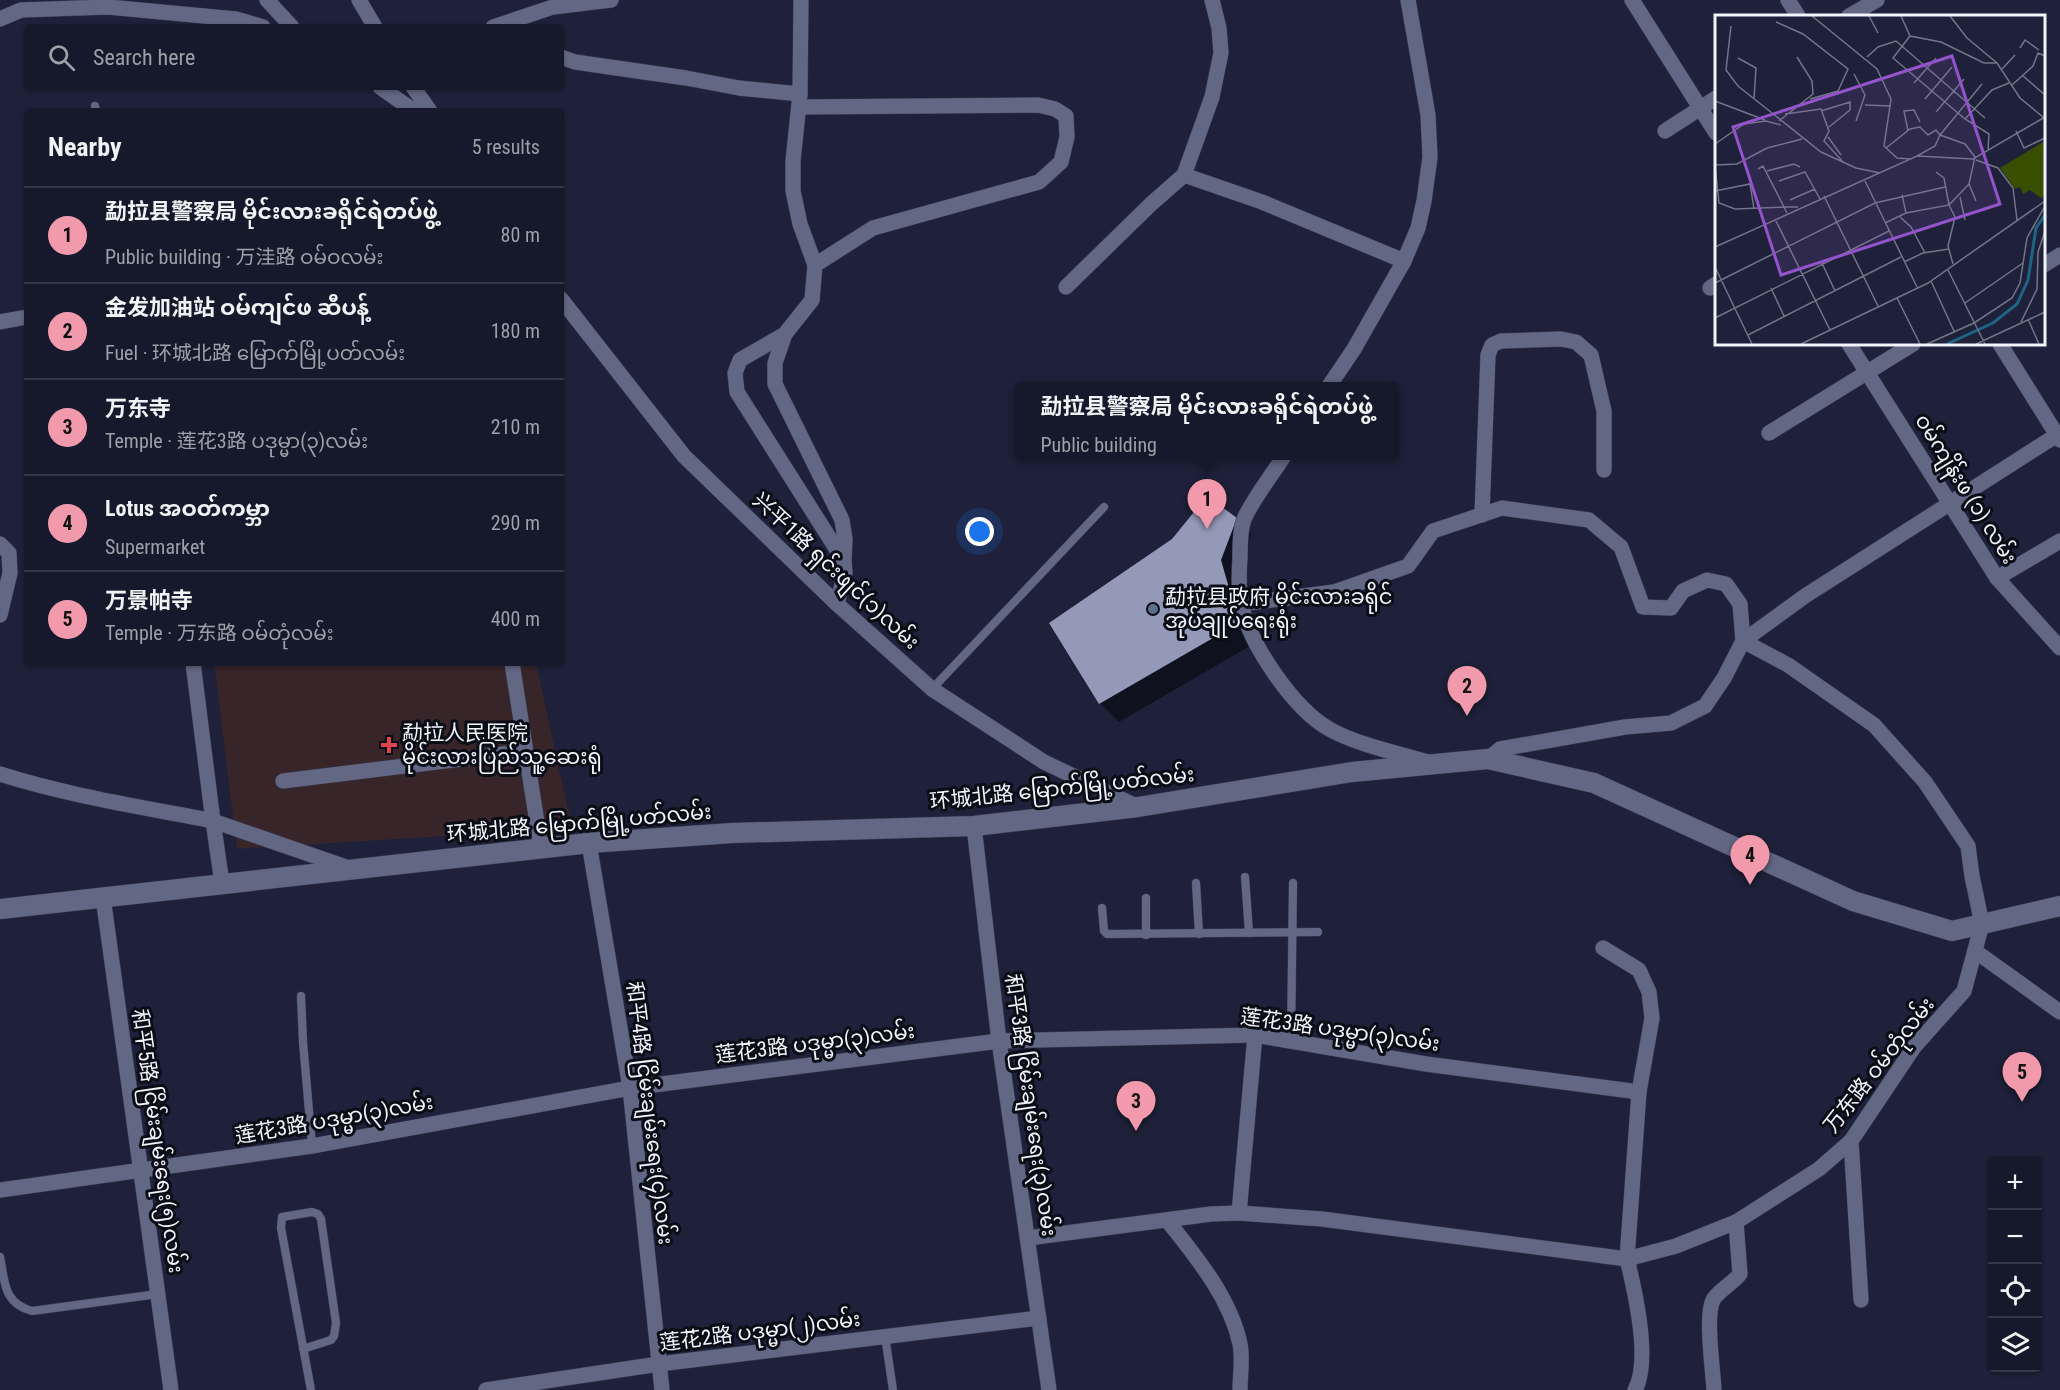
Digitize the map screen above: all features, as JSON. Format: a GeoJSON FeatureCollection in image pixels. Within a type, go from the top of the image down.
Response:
{"type":"FeatureCollection","features":[{"type":"Feature","properties":{"kind":"street"},"geometry":{"type":"LineString","coordinates":[[267,0],[289,24]]}},
{"type":"Feature","properties":{"kind":"street"},"geometry":{"type":"LineString","coordinates":[[359,0],[373,24]]}},
{"type":"Feature","properties":{"kind":"street"},"geometry":{"type":"LineString","coordinates":[[502,24],[553,7],[610,0]]}},
{"type":"Feature","properties":{"kind":"street"},"geometry":{"type":"LineString","coordinates":[[801,0],[800,100],[793,161],[793,191],[800,224],[815,265],[812,300],[785,334],[775,363],[776,384],[842,520],[845,539],[845,573],[837,604]]}},
{"type":"Feature","properties":{"kind":"street"},"geometry":{"type":"LineString","coordinates":[[1066,286],[1184,175],[1212,97],[1221,53],[1220,28],[1212,0]]}},
{"type":"Feature","properties":{"kind":"street"},"geometry":{"type":"LineString","coordinates":[[1332,382],[1404,261],[1418,228],[1424,201],[1430,157],[1428,115],[1408,0]]}},
{"type":"Feature","properties":{"kind":"street"},"geometry":{"type":"LineString","coordinates":[[1632,0],[1715,131]]}},
{"type":"Feature","properties":{"kind":"street"},"geometry":{"type":"LineString","coordinates":[[1788,0],[1797,15]]}},
{"type":"Feature","properties":{"kind":"street"},"geometry":{"type":"LineString","coordinates":[[1851,15],[1877,0]]}},
{"type":"Feature","properties":{"kind":"street"},"geometry":{"type":"LineString","coordinates":[[0,20],[21,10],[108,7],[236,19],[253,24]]}},
{"type":"Feature","properties":{"kind":"street"},"geometry":{"type":"LineString","coordinates":[[564,58],[575,62],[686,78],[800,100],[1038,105],[1055,109],[1066,116],[1067,137],[1061,162],[1039,182],[873,228],[815,265]]}},
{"type":"Feature","properties":{"kind":"street"},"geometry":{"type":"LineString","coordinates":[[384,90],[410,108]]}},
{"type":"Feature","properties":{"kind":"street"},"geometry":{"type":"LineString","coordinates":[[415,90],[428,108]]}},
{"type":"Feature","properties":{"kind":"street"},"geometry":{"type":"LineString","coordinates":[[1665,131],[1715,99]]}},
{"type":"Feature","properties":{"kind":"street"},"geometry":{"type":"LineString","coordinates":[[1184,175],[1262,202],[1404,261]]}},
{"type":"Feature","properties":{"kind":"street"},"geometry":{"type":"LineString","coordinates":[[2045,264],[2060,255]]}},
{"type":"Feature","properties":{"kind":"street","name":"兴平1路 ရှင်းဖျင်(၁)လမ်း"},"geometry":{"type":"LineString","coordinates":[[564,303],[684,456],[837,604],[932,689],[1044,762],[1138,807]]}},
{"type":"Feature","properties":{"kind":"street"},"geometry":{"type":"LineString","coordinates":[[0,322],[24,318]]}},
{"type":"Feature","properties":{"kind":"street"},"geometry":{"type":"LineString","coordinates":[[785,334],[740,360],[735,373],[736,392],[844,561]]}},
{"type":"Feature","properties":{"kind":"street"},"geometry":{"type":"LineString","coordinates":[[1482,515],[1488,355],[1492,345],[1501,341],[1561,339],[1576,342],[1592,355],[1604,411],[1604,470]]}},
{"type":"Feature","properties":{"kind":"street","name":"ဝမ်ကျိန်းဖ (၁) လမ်း"},"geometry":{"type":"LineString","coordinates":[[1850,345],[1997,578],[2060,648]]}},
{"type":"Feature","properties":{"kind":"street"},"geometry":{"type":"LineString","coordinates":[[1769,433],[1911,345]]}},
{"type":"Feature","properties":{"kind":"street"},"geometry":{"type":"LineString","coordinates":[[1488,759],[1500,749],[1625,727],[1671,723],[1705,706],[1724,678],[1743,641],[1805,596],[2059,436],[2001,345]]}},
{"type":"Feature","properties":{"kind":"street"},"geometry":{"type":"LineString","coordinates":[[1281,460],[1244,518],[1240,544],[1241,604],[1268,665],[1312,717],[1331,730],[1360,742],[1436,764]]}},
{"type":"Feature","properties":{"kind":"street"},"geometry":{"type":"LineString","coordinates":[[1241,604],[1334,592],[1408,566],[1433,531],[1502,508],[1588,520],[1621,547],[1643,607],[1671,608],[1683,591],[1707,580],[1726,584],[1740,604],[1743,641]]}},
{"type":"Feature","properties":{"kind":"street"},"geometry":{"type":"LineString","coordinates":[[1997,578],[2060,542]]}},
{"type":"Feature","properties":{"kind":"street"},"geometry":{"type":"LineString","coordinates":[[0,544],[9,554],[10,573],[0,615]]}},
{"type":"Feature","properties":{"kind":"street"},"geometry":{"type":"LineString","coordinates":[[1743,641],[1788,666],[1874,725],[1925,782],[1968,846],[1982,924]]}},
{"type":"Feature","properties":{"kind":"street"},"geometry":{"type":"LineString","coordinates":[[193,666],[222,883]]}},
{"type":"Feature","properties":{"kind":"street"},"geometry":{"type":"LineString","coordinates":[[512,666],[541,848]]}},
{"type":"Feature","properties":{"kind":"street"},"geometry":{"type":"LineString","coordinates":[[283,781],[526,751]]}},
{"type":"Feature","properties":{"kind":"street","name":"环城北路 မြောက်မြို့ပတ်လမ်း"},"geometry":{"type":"LineString","coordinates":[[0,909],[589,843],[732,833],[974,826],[1138,807],[1352,772],[1488,759],[1594,783],[1853,901],[1952,931],[2060,906]]}},
{"type":"Feature","properties":{"kind":"street"},"geometry":{"type":"LineString","coordinates":[[0,774],[213,821],[352,869]]}},
{"type":"Feature","properties":{"kind":"street","name":"和平3路 ငြိမ်းချမ်းရေး(၃)လမ်း"},"geometry":{"type":"LineString","coordinates":[[974,826],[999,1041],[1049,1390]]}},
{"type":"Feature","properties":{"kind":"street","name":"和平4路 ငြိမ်းချမ်းရေး(၄)လမ်း"},"geometry":{"type":"LineString","coordinates":[[589,843],[630,1088],[662,1390]]}},
{"type":"Feature","properties":{"kind":"street","name":"和平5路 ငြိမ်းချမ်းရေး(၅)လမ်း"},"geometry":{"type":"LineString","coordinates":[[103,897],[171,1390]]}},
{"type":"Feature","properties":{"kind":"street","name":"万东路 ဝမ်တုံလမ်း"},"geometry":{"type":"LineString","coordinates":[[1627,1259],[1676,1246],[1736,1222],[1819,1168],[1851,1141],[1914,1047],[1964,991],[1982,924]]}},
{"type":"Feature","properties":{"kind":"street"},"geometry":{"type":"LineString","coordinates":[[1603,948],[1639,970],[1649,992],[1652,1018],[1639,1092],[1627,1259],[1634,1286],[1642,1350],[1640,1382],[1635,1390]]}},
{"type":"Feature","properties":{"kind":"street"},"geometry":{"type":"LineString","coordinates":[[1975,951],[2060,1012]]}},
{"type":"Feature","properties":{"kind":"street"},"geometry":{"type":"LineString","coordinates":[[1239,1213],[1255,1035]]}},
{"type":"Feature","properties":{"kind":"street","name":"莲花3路 ပဒုမ္မာ(၃)လမ်း"},"geometry":{"type":"LineString","coordinates":[[0,1190],[312,1146],[630,1088],[999,1041],[1255,1035],[1426,1064],[1639,1092]]}},
{"type":"Feature","properties":{"kind":"street"},"geometry":{"type":"LineString","coordinates":[[1851,1141],[1861,1300]]}},
{"type":"Feature","properties":{"kind":"street"},"geometry":{"type":"LineString","coordinates":[[1028,1238],[1211,1214],[1239,1213],[1322,1219],[1627,1259]]}},
{"type":"Feature","properties":{"kind":"street"},"geometry":{"type":"LineString","coordinates":[[1167,1220],[1199,1260],[1228,1308],[1241,1345],[1240,1390]]}},
{"type":"Feature","properties":{"kind":"street"},"geometry":{"type":"LineString","coordinates":[[1714,1390],[1709,1311],[1714,1298],[1733,1283],[1740,1274],[1736,1222]]}},
{"type":"Feature","properties":{"kind":"street","name":"莲花2路 ပဒုမ္မာ(၂)လမ်း"},"geometry":{"type":"LineString","coordinates":[[486,1390],[659,1364],[1039,1318]]}},
{"type":"Feature","properties":{"kind":"lane"},"geometry":{"type":"LineString","coordinates":[[932,689],[1104,507]]}},
{"type":"Feature","properties":{"kind":"lane"},"geometry":{"type":"LineString","coordinates":[[1245,877],[1249,933]]}},
{"type":"Feature","properties":{"kind":"lane"},"geometry":{"type":"LineString","coordinates":[[1197,883],[1199,934]]}},
{"type":"Feature","properties":{"kind":"lane"},"geometry":{"type":"LineString","coordinates":[[1291,1041],[1293,883]]}},
{"type":"Feature","properties":{"kind":"lane"},"geometry":{"type":"LineString","coordinates":[[1146,898],[1146,935]]}},
{"type":"Feature","properties":{"kind":"lane"},"geometry":{"type":"LineString","coordinates":[[1102,908],[1104,931],[1107,934],[1318,932]]}},
{"type":"Feature","properties":{"kind":"lane"},"geometry":{"type":"LineString","coordinates":[[301,996],[312,1146]]}},
{"type":"Feature","properties":{"kind":"lane"},"geometry":{"type":"LineString","coordinates":[[303,1349],[331,1341],[336,1323],[321,1219],[318,1214],[312,1212],[282,1217],[280,1222],[303,1349],[311,1390]]}},
{"type":"Feature","properties":{"kind":"lane"},"geometry":{"type":"LineString","coordinates":[[0,1257],[8,1295],[19,1307],[32,1311],[158,1294]]}},
{"type":"Feature","properties":{"kind":"lane"},"geometry":{"type":"LineString","coordinates":[[885,1336],[893,1390]]}},
{"type":"Feature","properties":{"kind":"shaded area","name":"勐拉人民医院 မိုင်းလားပြည်သူ့ဆေးရုံ"},"geometry":{"type":"Polygon","coordinates":[[[214,666],[537,666],[572,828],[237,849],[214,666]]]}},
{"type":"Feature","properties":{"kind":"building","name":"勐拉县政府 မိုင်းလားခရိုင် အုပ်ချုပ်ရေးရုံး"},"geometry":{"type":"Polygon","coordinates":[[[1207,496],[1237,518],[1221,560],[1239,623],[1099,704],[1049,623],[1172,539],[1207,496]]]}},
{"type":"Feature","properties":{"kind":"place","name":"勐拉县警察局 မိုင်းလားခရိုင်ရဲတပ်ဖွဲ့"},"geometry":{"type":"Point","coordinates":[1207,529]}},
{"type":"Feature","properties":{"kind":"place","name":"勐拉县政府 မိုင်းလားခရိုင် အုပ်ချုပ်ရေးရုံး"},"geometry":{"type":"Point","coordinates":[1153,609]}},
{"type":"Feature","properties":{"kind":"place","name":"金发加油站 ဝမ်ကျင်ဖ ဆီပန့်"},"geometry":{"type":"Point","coordinates":[1467,716]}},
{"type":"Feature","properties":{"kind":"place","name":"勐拉人民医院 မိုင်းလားပြည်သူ့ဆေးရုံ"},"geometry":{"type":"Point","coordinates":[389,745]}},
{"type":"Feature","properties":{"kind":"place","name":"Lotus အဝတ်ကမ္ဘာ"},"geometry":{"type":"Point","coordinates":[1750,885]}},
{"type":"Feature","properties":{"kind":"place","name":"万景帕寺"},"geometry":{"type":"Point","coordinates":[2022,1102]}},
{"type":"Feature","properties":{"kind":"place","name":"万东寺"},"geometry":{"type":"Point","coordinates":[1136,1131]}}]}
